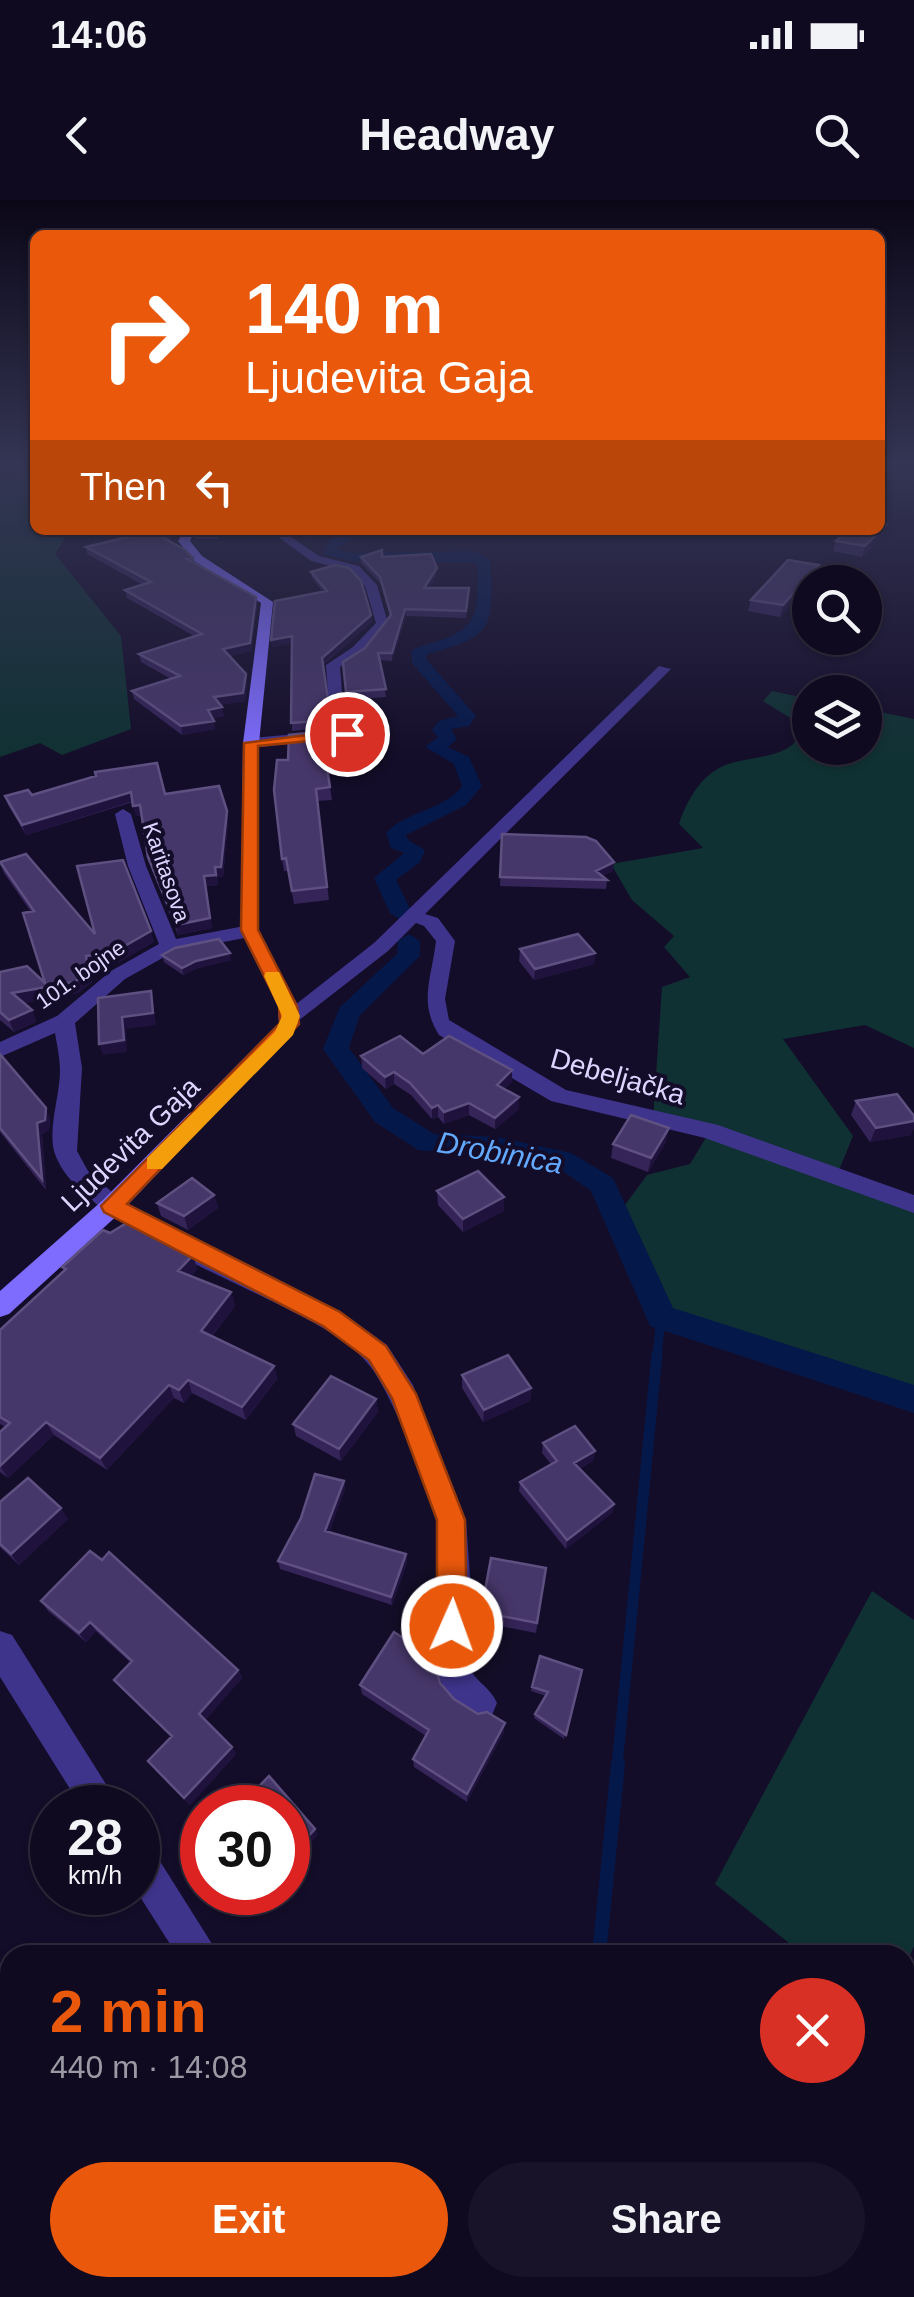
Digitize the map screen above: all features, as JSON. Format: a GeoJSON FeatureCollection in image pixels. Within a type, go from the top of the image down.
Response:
{"type":"FeatureCollection","features":[{"type":"Feature","properties":{"kind":"street"},"geometry":{"type":"LineString","coordinates":[[213,564],[236,576],[266,602],[251,743],[250,930],[291,1016],[414,916],[664,669]]}},
{"type":"Feature","properties":{"kind":"street"},"geometry":{"type":"LineString","coordinates":[[251,743],[347,734],[354,726],[336,706],[333,665],[358,650],[382,623],[371,585],[355,568],[334,564]]}},
{"type":"Feature","properties":{"kind":"street","name":"Karitasova"},"geometry":{"type":"LineString","coordinates":[[123,814],[169,946]]}},
{"type":"Feature","properties":{"kind":"street","name":"Debeljačka"},"geometry":{"type":"LineString","coordinates":[[414,916],[431,922],[446,942],[432,1008],[436,1019],[482,1055],[528,1082],[588,1104],[748,1142],[914,1204]]}},
{"type":"Feature","properties":{"kind":"street","name":"101. bojne"},"geometry":{"type":"LineString","coordinates":[[0,1050],[64,1021],[118,974],[169,946],[250,930]]}},
{"type":"Feature","properties":{"kind":"street","name":"Ljudevita Gaja"},"geometry":{"type":"LineString","coordinates":[[0,1307],[112,1206],[284,1035],[291,1016]]}},
{"type":"Feature","properties":{"kind":"street"},"geometry":{"type":"LineString","coordinates":[[64,1021],[71,1068],[65,1151],[80,1177],[112,1206],[331,1319],[378,1353],[404,1394],[451,1520],[455,1591],[450,1662],[456,1682],[480,1703]]}},
{"type":"Feature","properties":{"kind":"street"},"geometry":{"type":"LineString","coordinates":[[0,1648],[88,1785]]}},
{"type":"Feature","properties":{"kind":"street"},"geometry":{"type":"LineString","coordinates":[[160,1894],[193,1945]]}},
{"type":"Feature","properties":{"kind":"green space"},"geometry":{"type":"Polygon","coordinates":[[[0,564],[63,564],[121,636],[131,729],[62,755],[40,743],[0,757],[0,564]]]}},
{"type":"Feature","properties":{"kind":"green space"},"geometry":{"type":"Polygon","coordinates":[[[772,691],[792,695],[792,719],[763,701],[772,691]]]}},
{"type":"Feature","properties":{"kind":"green space"},"geometry":{"type":"Polygon","coordinates":[[[882,712],[914,719],[914,1048],[865,1025],[783,1039],[853,1136],[837,1175],[914,1204],[914,1399],[661,1317],[617,1216],[647,1175],[690,1164],[710,1131],[653,1120],[662,987],[690,977],[664,947],[674,936],[632,900],[611,864],[703,848],[679,824],[699,785],[719,768],[792,745],[792,765],[882,765],[882,712]]]}},
{"type":"Feature","properties":{"kind":"green space"},"geometry":{"type":"Polygon","coordinates":[[[872,1591],[914,1620],[914,1945],[791,1945],[715,1884],[872,1591]]]}},
{"type":"Feature","properties":{"kind":"building"},"geometry":{"type":"Polygon","coordinates":[[[117,564],[196,564],[256,597],[250,643],[223,649],[246,674],[243,693],[214,697],[222,707],[208,710],[214,721],[181,726],[132,691],[180,676],[139,654],[202,634],[125,590],[151,582],[117,564]]]}},
{"type":"Feature","properties":{"kind":"building"},"geometry":{"type":"Polygon","coordinates":[[[368,564],[435,564],[437,568],[424,588],[469,588],[466,611],[405,609],[392,653],[378,653],[386,689],[346,692],[343,662],[365,648],[391,615],[380,577],[368,564]]]}},
{"type":"Feature","properties":{"kind":"building"},"geometry":{"type":"Polygon","coordinates":[[[784,564],[819,565],[792,565],[792,595],[783,605],[751,600],[784,564]]]}},
{"type":"Feature","properties":{"kind":"building"},"geometry":{"type":"Polygon","coordinates":[[[335,565],[349,568],[361,581],[371,615],[322,658],[331,720],[291,723],[292,636],[271,640],[275,601],[327,591],[311,572],[335,565]]]}},
{"type":"Feature","properties":{"kind":"building"},"geometry":{"type":"Polygon","coordinates":[[[335,730],[344,754],[332,756],[333,762],[326,762],[330,787],[316,789],[327,887],[292,891],[286,858],[282,859],[274,790],[277,760],[288,760],[289,735],[335,730]]]}},
{"type":"Feature","properties":{"kind":"building"},"geometry":{"type":"Polygon","coordinates":[[[157,763],[165,794],[219,786],[227,811],[221,867],[215,867],[216,875],[204,876],[210,918],[176,925],[148,857],[140,805],[133,806],[131,792],[22,825],[5,796],[28,790],[32,795],[96,776],[95,772],[157,763]]]}},
{"type":"Feature","properties":{"kind":"building"},"geometry":{"type":"Polygon","coordinates":[[[502,834],[586,837],[596,841],[614,862],[596,871],[607,880],[500,877],[502,834]]]}},
{"type":"Feature","properties":{"kind":"building"},"geometry":{"type":"Polygon","coordinates":[[[26,854],[95,934],[77,866],[123,860],[151,931],[114,952],[86,956],[88,971],[75,982],[12,993],[32,1010],[9,1020],[0,1012],[0,972],[27,966],[45,983],[23,913],[34,911],[0,862],[26,854]]]}},
{"type":"Feature","properties":{"kind":"building"},"geometry":{"type":"Polygon","coordinates":[[[578,934],[595,953],[535,969],[520,949],[578,934]]]}},
{"type":"Feature","properties":{"kind":"building"},"geometry":{"type":"Polygon","coordinates":[[[219,939],[230,953],[182,968],[162,955],[175,948],[219,939]]]}},
{"type":"Feature","properties":{"kind":"building"},"geometry":{"type":"Polygon","coordinates":[[[151,991],[153,1013],[122,1017],[124,1040],[99,1044],[98,998],[151,991]]]}},
{"type":"Feature","properties":{"kind":"building"},"geometry":{"type":"Polygon","coordinates":[[[400,1036],[423,1054],[449,1036],[512,1070],[497,1085],[519,1097],[495,1118],[469,1103],[444,1112],[438,1105],[432,1108],[410,1083],[394,1072],[385,1077],[361,1056],[400,1036]]]}},
{"type":"Feature","properties":{"kind":"building"},"geometry":{"type":"Polygon","coordinates":[[[0,1054],[46,1108],[45,1120],[37,1123],[42,1179],[0,1128],[0,1054]]]}},
{"type":"Feature","properties":{"kind":"building"},"geometry":{"type":"Polygon","coordinates":[[[897,1094],[914,1121],[876,1128],[856,1101],[897,1094]]]}},
{"type":"Feature","properties":{"kind":"building"},"geometry":{"type":"Polygon","coordinates":[[[631,1115],[669,1128],[651,1158],[613,1144],[631,1115]]]}},
{"type":"Feature","properties":{"kind":"building"},"geometry":{"type":"Polygon","coordinates":[[[478,1171],[504,1197],[463,1219],[437,1191],[478,1171]]]}},
{"type":"Feature","properties":{"kind":"building"},"geometry":{"type":"Polygon","coordinates":[[[192,1178],[214,1195],[184,1216],[157,1203],[192,1178]]]}},
{"type":"Feature","properties":{"kind":"building"},"geometry":{"type":"Polygon","coordinates":[[[130,1221],[193,1255],[178,1271],[231,1292],[201,1331],[274,1366],[242,1407],[188,1380],[179,1390],[169,1385],[100,1458],[46,1422],[0,1466],[0,1432],[10,1423],[0,1417],[0,1330],[103,1230],[110,1233],[130,1221]]]}},
{"type":"Feature","properties":{"kind":"building"},"geometry":{"type":"Polygon","coordinates":[[[508,1355],[531,1388],[484,1410],[462,1375],[508,1355]]]}},
{"type":"Feature","properties":{"kind":"building"},"geometry":{"type":"Polygon","coordinates":[[[331,1376],[376,1399],[339,1449],[293,1424],[331,1376]]]}},
{"type":"Feature","properties":{"kind":"building"},"geometry":{"type":"Polygon","coordinates":[[[575,1426],[595,1451],[574,1463],[614,1504],[567,1540],[520,1482],[557,1461],[543,1443],[575,1426]]]}},
{"type":"Feature","properties":{"kind":"building"},"geometry":{"type":"Polygon","coordinates":[[[315,1474],[344,1481],[325,1531],[406,1554],[391,1597],[278,1561],[301,1518],[315,1474]]]}},
{"type":"Feature","properties":{"kind":"building"},"geometry":{"type":"Polygon","coordinates":[[[28,1478],[61,1508],[11,1554],[0,1544],[0,1502],[28,1478]]]}},
{"type":"Feature","properties":{"kind":"building"},"geometry":{"type":"Polygon","coordinates":[[[90,1551],[102,1560],[109,1552],[238,1670],[199,1714],[232,1747],[196,1785],[180,1785],[180,1794],[148,1761],[172,1736],[114,1680],[132,1661],[90,1622],[79,1633],[41,1601],[90,1551]]]}},
{"type":"Feature","properties":{"kind":"building"},"geometry":{"type":"Polygon","coordinates":[[[491,1558],[546,1568],[537,1623],[481,1612],[491,1558]]]}},
{"type":"Feature","properties":{"kind":"building"},"geometry":{"type":"Polygon","coordinates":[[[394,1632],[433,1657],[440,1683],[454,1699],[478,1714],[487,1712],[505,1723],[467,1794],[413,1759],[429,1730],[360,1685],[394,1632]]]}},
{"type":"Feature","properties":{"kind":"building"},"geometry":{"type":"Polygon","coordinates":[[[540,1656],[582,1670],[566,1735],[535,1714],[548,1692],[532,1687],[540,1656]]]}},
{"type":"Feature","properties":{"kind":"building"},"geometry":{"type":"Polygon","coordinates":[[[269,1776],[277,1785],[260,1785],[269,1776]]]}},
{"type":"Feature","properties":{"kind":"waterway","name":"Drobinica"},"geometry":{"type":"LineString","coordinates":[[401,913],[385,878],[413,858],[415,850],[398,844],[396,833],[460,801],[472,786],[462,761],[434,747],[448,739],[441,730],[445,725],[463,722],[467,716],[418,660],[419,651],[463,637],[480,623],[487,602],[484,564]]}},
{"type":"Feature","properties":{"kind":"waterway","name":"Drobinica"},"geometry":{"type":"LineString","coordinates":[[409,941],[408,956],[349,1012],[336,1049],[384,1115],[428,1143],[497,1147],[571,1163],[603,1185],[661,1317],[914,1399]]}},
{"type":"Feature","properties":{"kind":"waterway"},"geometry":{"type":"LineString","coordinates":[[657,1357],[661,1317]]}},
{"type":"Feature","properties":{"kind":"waterway"},"geometry":{"type":"LineString","coordinates":[[617,1766],[657,1354]]}},
{"type":"Feature","properties":{"kind":"waterway"},"geometry":{"type":"LineString","coordinates":[[600,1945],[618,1764]]}},
{"type":"Feature","properties":{"kind":"slow traffic"},"geometry":{"type":"LineString","coordinates":[[155,1163],[284,1035],[291,1016],[273,976]]}},
{"type":"Feature","properties":{"kind":"route"},"geometry":{"type":"LineString","coordinates":[[347,734],[251,743],[250,930],[288,1006],[289,1024],[284,1035],[112,1206],[331,1319],[378,1353],[404,1394],[433,1463],[451,1520],[455,1591],[452,1626]]}}]}
